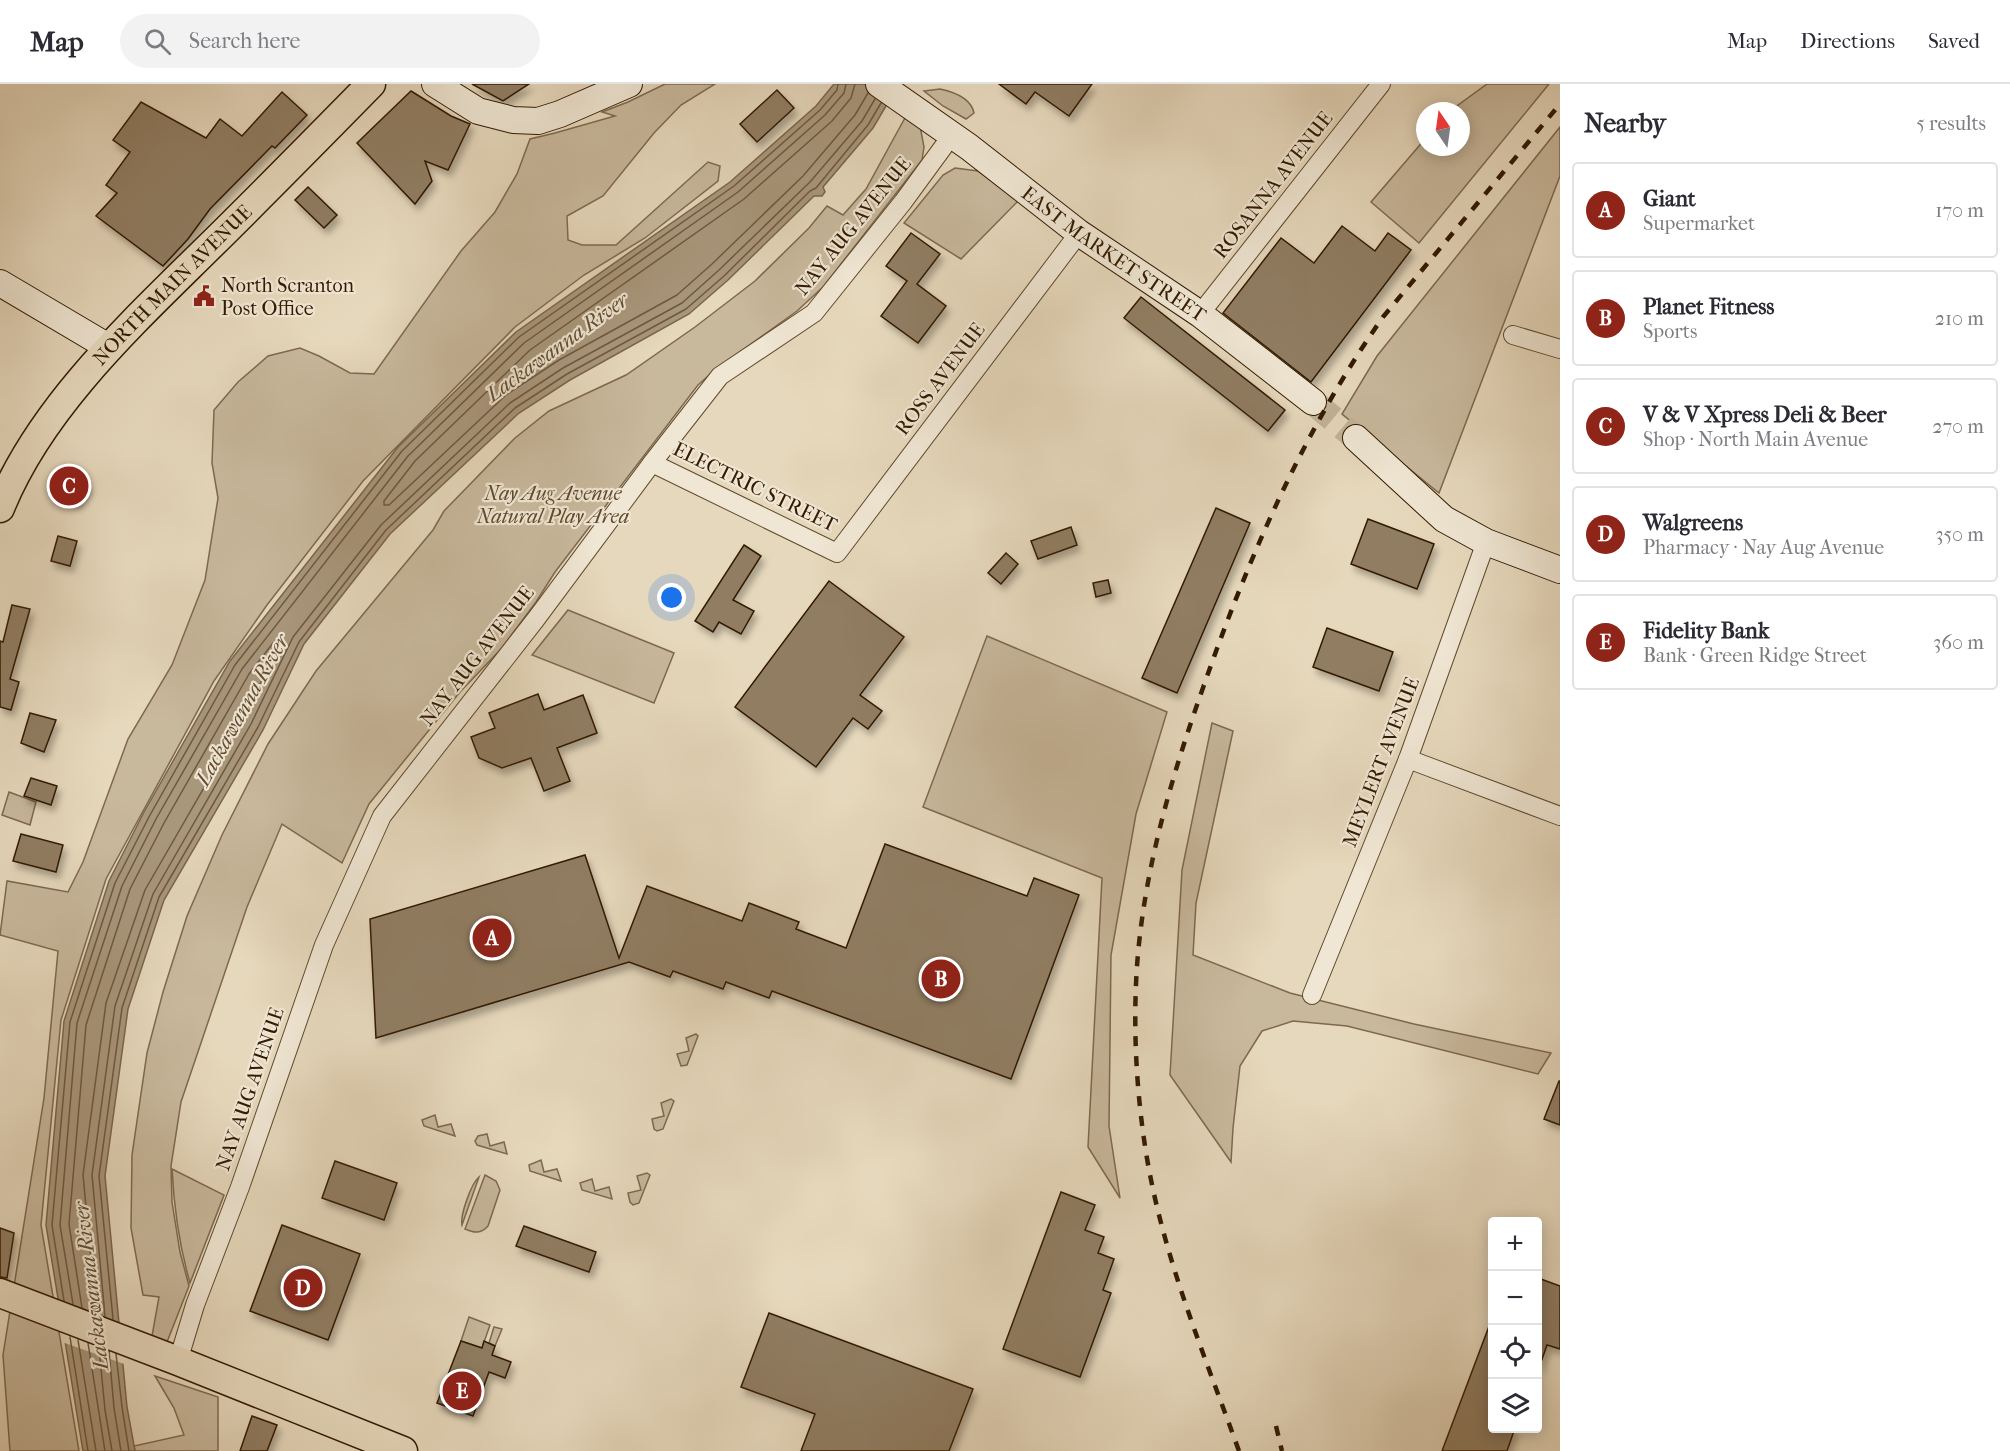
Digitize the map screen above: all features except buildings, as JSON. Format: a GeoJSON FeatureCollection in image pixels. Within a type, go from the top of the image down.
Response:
{"type":"FeatureCollection","features":[{"type":"Feature","properties":{"kind":"main road","name":"NORTH MAIN AVENUE"},"geometry":{"type":"LineString","coordinates":[[0,508],[13,476],[44,426],[110,348],[371,84]]}},
{"type":"Feature","properties":{"kind":"main road"},"geometry":{"type":"LineString","coordinates":[[0,1293],[178,1361],[363,1444],[403,1451]]}},
{"type":"Feature","properties":{"kind":"street"},"geometry":{"type":"LineString","coordinates":[[435,84],[478,111],[513,120],[538,121],[560,114],[629,84]]}},
{"type":"Feature","properties":{"kind":"street","name":"EAST MARKET STREET"},"geometry":{"type":"LineString","coordinates":[[879,84],[912,105],[1079,233],[1200,314],[1313,402]]}},
{"type":"Feature","properties":{"kind":"street","name":"ROSANNA AVENUE"},"geometry":{"type":"LineString","coordinates":[[1200,314],[1381,84]]}},
{"type":"Feature","properties":{"kind":"street","name":"NAY AUG AVENUE"},"geometry":{"type":"LineString","coordinates":[[178,1361],[195,1305],[240,1187],[324,945],[381,816],[536,619],[720,376],[814,313],[903,202],[952,135]]}},
{"type":"Feature","properties":{"kind":"street","name":"ROSS AVENUE"},"geometry":{"type":"LineString","coordinates":[[837,552],[1079,233]]}},
{"type":"Feature","properties":{"kind":"street"},"geometry":{"type":"LineString","coordinates":[[0,283],[110,348]]}},
{"type":"Feature","properties":{"kind":"street"},"geometry":{"type":"LineString","coordinates":[[1513,335],[1560,349]]}},
{"type":"Feature","properties":{"kind":"street"},"geometry":{"type":"LineString","coordinates":[[1356,438],[1444,519],[1486,542],[1560,570]]}},
{"type":"Feature","properties":{"kind":"street","name":"ELECTRIC STREET"},"geometry":{"type":"LineString","coordinates":[[652,463],[837,552]]}},
{"type":"Feature","properties":{"kind":"street","name":"MEYLERT AVENUE"},"geometry":{"type":"LineString","coordinates":[[1312,995],[1408,759],[1486,542]]}},
{"type":"Feature","properties":{"kind":"street"},"geometry":{"type":"LineString","coordinates":[[1408,759],[1560,816]]}},
{"type":"Feature","properties":{"kind":"green space"},"geometry":{"type":"Polygon","coordinates":[[[665,84],[715,84],[681,105],[654,133],[603,196],[567,216],[568,240],[582,245],[616,245],[708,162],[720,166],[718,181],[645,238],[584,275],[515,327],[363,481],[267,605],[214,681],[106,879],[61,1020],[41,1225],[79,1451],[10,1451],[3,1355],[44,1098],[58,951],[0,935],[7,881],[68,892],[83,862],[128,739],[172,665],[205,580],[218,498],[212,463],[214,410],[238,382],[268,356],[300,348],[350,373],[374,374],[461,251],[495,212],[517,174],[530,139],[615,116],[602,112],[665,84]]]}},
{"type":"Feature","properties":{"kind":"green space"},"geometry":{"type":"Polygon","coordinates":[[[1487,84],[1549,84],[1419,243],[1371,202],[1416,150],[1416,156],[1470,156],[1470,102],[1462,102],[1487,84]]]}},
{"type":"Feature","properties":{"kind":"green space"},"geometry":{"type":"Polygon","coordinates":[[[940,89],[966,100],[974,113],[966,119],[943,106],[924,91],[940,89]]]}},
{"type":"Feature","properties":{"kind":"green space","name":"Nay Aug Avenue Natural Play Area"},"geometry":{"type":"Polygon","coordinates":[[[906,116],[920,126],[924,147],[922,160],[823,287],[797,311],[716,369],[698,385],[555,572],[501,649],[460,692],[369,804],[342,863],[282,824],[247,907],[181,1102],[171,1166],[172,1202],[180,1252],[189,1286],[167,1342],[152,1336],[159,1297],[143,1295],[131,1228],[132,1155],[147,1053],[187,916],[222,835],[268,744],[316,671],[433,530],[444,511],[515,438],[549,411],[626,375],[695,327],[755,281],[809,228],[827,206],[843,215],[866,189],[906,116]]]}},
{"type":"Feature","properties":{"kind":"green space"},"geometry":{"type":"Polygon","coordinates":[[[1560,127],[1560,176],[1439,493],[1342,414],[1377,356],[1560,127]]]}},
{"type":"Feature","properties":{"kind":"green space"},"geometry":{"type":"Polygon","coordinates":[[[955,168],[978,171],[1019,200],[961,259],[904,223],[943,175],[955,168]]]}},
{"type":"Feature","properties":{"kind":"green space"},"geometry":{"type":"Polygon","coordinates":[[[568,610],[674,653],[654,703],[532,655],[568,610]]]}},
{"type":"Feature","properties":{"kind":"green space"},"geometry":{"type":"Polygon","coordinates":[[[987,636],[1167,712],[1136,814],[1111,955],[1109,1126],[1120,1198],[1088,1147],[1102,878],[923,807],[987,636]]]}},
{"type":"Feature","properties":{"kind":"green space"},"geometry":{"type":"Polygon","coordinates":[[[1212,723],[1233,731],[1196,903],[1193,955],[1290,993],[1414,1024],[1551,1053],[1538,1074],[1347,1026],[1293,1021],[1262,1031],[1240,1066],[1231,1162],[1170,1075],[1182,870],[1212,723]]]}},
{"type":"Feature","properties":{"kind":"green space"},"geometry":{"type":"Polygon","coordinates":[[[9,792],[36,802],[30,825],[2,815],[9,792]]]}},
{"type":"Feature","properties":{"kind":"green space"},"geometry":{"type":"Polygon","coordinates":[[[696,1034],[698,1036],[687,1065],[681,1066],[677,1054],[689,1051],[686,1038],[696,1034]]]}},
{"type":"Feature","properties":{"kind":"green space"},"geometry":{"type":"Polygon","coordinates":[[[671,1099],[674,1101],[663,1129],[657,1131],[654,1129],[652,1119],[664,1116],[661,1103],[671,1099]]]}},
{"type":"Feature","properties":{"kind":"green space"},"geometry":{"type":"Polygon","coordinates":[[[435,1115],[438,1127],[451,1124],[455,1136],[424,1126],[422,1120],[435,1115]]]}},
{"type":"Feature","properties":{"kind":"green space"},"geometry":{"type":"Polygon","coordinates":[[[487,1134],[490,1146],[504,1142],[507,1154],[477,1145],[475,1141],[478,1136],[487,1134]]]}},
{"type":"Feature","properties":{"kind":"green space"},"geometry":{"type":"Polygon","coordinates":[[[541,1160],[544,1172],[557,1169],[561,1181],[530,1171],[529,1165],[541,1160]]]}},
{"type":"Feature","properties":{"kind":"green space"},"geometry":{"type":"Polygon","coordinates":[[[172,1169],[224,1195],[190,1283],[178,1226],[172,1169]]]}},
{"type":"Feature","properties":{"kind":"green space"},"geometry":{"type":"Polygon","coordinates":[[[647,1173],[650,1175],[639,1203],[633,1205],[628,1193],[641,1190],[637,1176],[647,1173]]]}},
{"type":"Feature","properties":{"kind":"green space"},"geometry":{"type":"Polygon","coordinates":[[[485,1175],[496,1181],[500,1190],[488,1226],[480,1232],[471,1231],[465,1229],[485,1175]]]}},
{"type":"Feature","properties":{"kind":"green space"},"geometry":{"type":"Polygon","coordinates":[[[479,1177],[462,1225],[467,1200],[479,1177]]]}},
{"type":"Feature","properties":{"kind":"green space"},"geometry":{"type":"Polygon","coordinates":[[[592,1179],[595,1191],[609,1187],[612,1199],[582,1190],[580,1183],[592,1179]]]}},
{"type":"Feature","properties":{"kind":"green space"},"geometry":{"type":"Polygon","coordinates":[[[469,1317],[490,1325],[482,1348],[461,1341],[469,1317]]]}},
{"type":"Feature","properties":{"kind":"green space"},"geometry":{"type":"Polygon","coordinates":[[[494,1327],[502,1329],[495,1346],[489,1343],[494,1327]]]}},
{"type":"Feature","properties":{"kind":"green space"},"geometry":{"type":"Polygon","coordinates":[[[155,1376],[218,1397],[218,1451],[135,1451],[134,1446],[184,1435],[174,1408],[155,1376]]]}},
{"type":"Feature","properties":{"kind":"water","name":"Lackawanna River"},"geometry":{"type":"Polygon","coordinates":[[[834,84],[899,84],[873,128],[823,187],[825,192],[822,196],[814,196],[728,280],[689,314],[570,380],[519,413],[390,534],[304,644],[263,730],[164,900],[128,1009],[105,1176],[127,1407],[135,1451],[83,1451],[46,1225],[64,1021],[109,881],[144,812],[230,661],[398,447],[516,332],[730,182],[816,106],[834,84]]]}},
{"type":"Feature","properties":{"kind":"pier"},"geometry":{"type":"Polygon","coordinates":[[[56,1302],[123,1326],[127,1365],[62,1342],[56,1302]]]}},
{"type":"Feature","properties":{"kind":"tunnel"},"geometry":{"type":"LineString","coordinates":[[1313,402],[1356,438]]}},
{"type":"Feature","properties":{"kind":"railway"},"geometry":{"type":"LineString","coordinates":[[1239,1451],[1172,1263],[1152,1185],[1142,1124],[1135,1033],[1137,966],[1146,894],[1161,823],[1192,719],[1240,589],[1281,494],[1328,403],[1383,317],[1560,104]]}},
{"type":"Feature","properties":{"kind":"railway"},"geometry":{"type":"LineString","coordinates":[[1276,1426],[1282,1451]]}},
{"type":"Feature","properties":{"kind":"place","name":"North Scranton Post Office"},"geometry":{"type":"Point","coordinates":[204,296]}},
{"type":"Feature","properties":{"kind":"place","name":"V & V Xpress Deli & Beer"},"geometry":{"type":"Point","coordinates":[69,486]}},
{"type":"Feature","properties":{"kind":"place","name":"Giant"},"geometry":{"type":"Point","coordinates":[492,938]}},
{"type":"Feature","properties":{"kind":"place","name":"Planet Fitness"},"geometry":{"type":"Point","coordinates":[941,979]}},
{"type":"Feature","properties":{"kind":"place","name":"Walgreens"},"geometry":{"type":"Point","coordinates":[303,1288]}},
{"type":"Feature","properties":{"kind":"place","name":"Fidelity Bank"},"geometry":{"type":"Point","coordinates":[462,1391]}}]}
